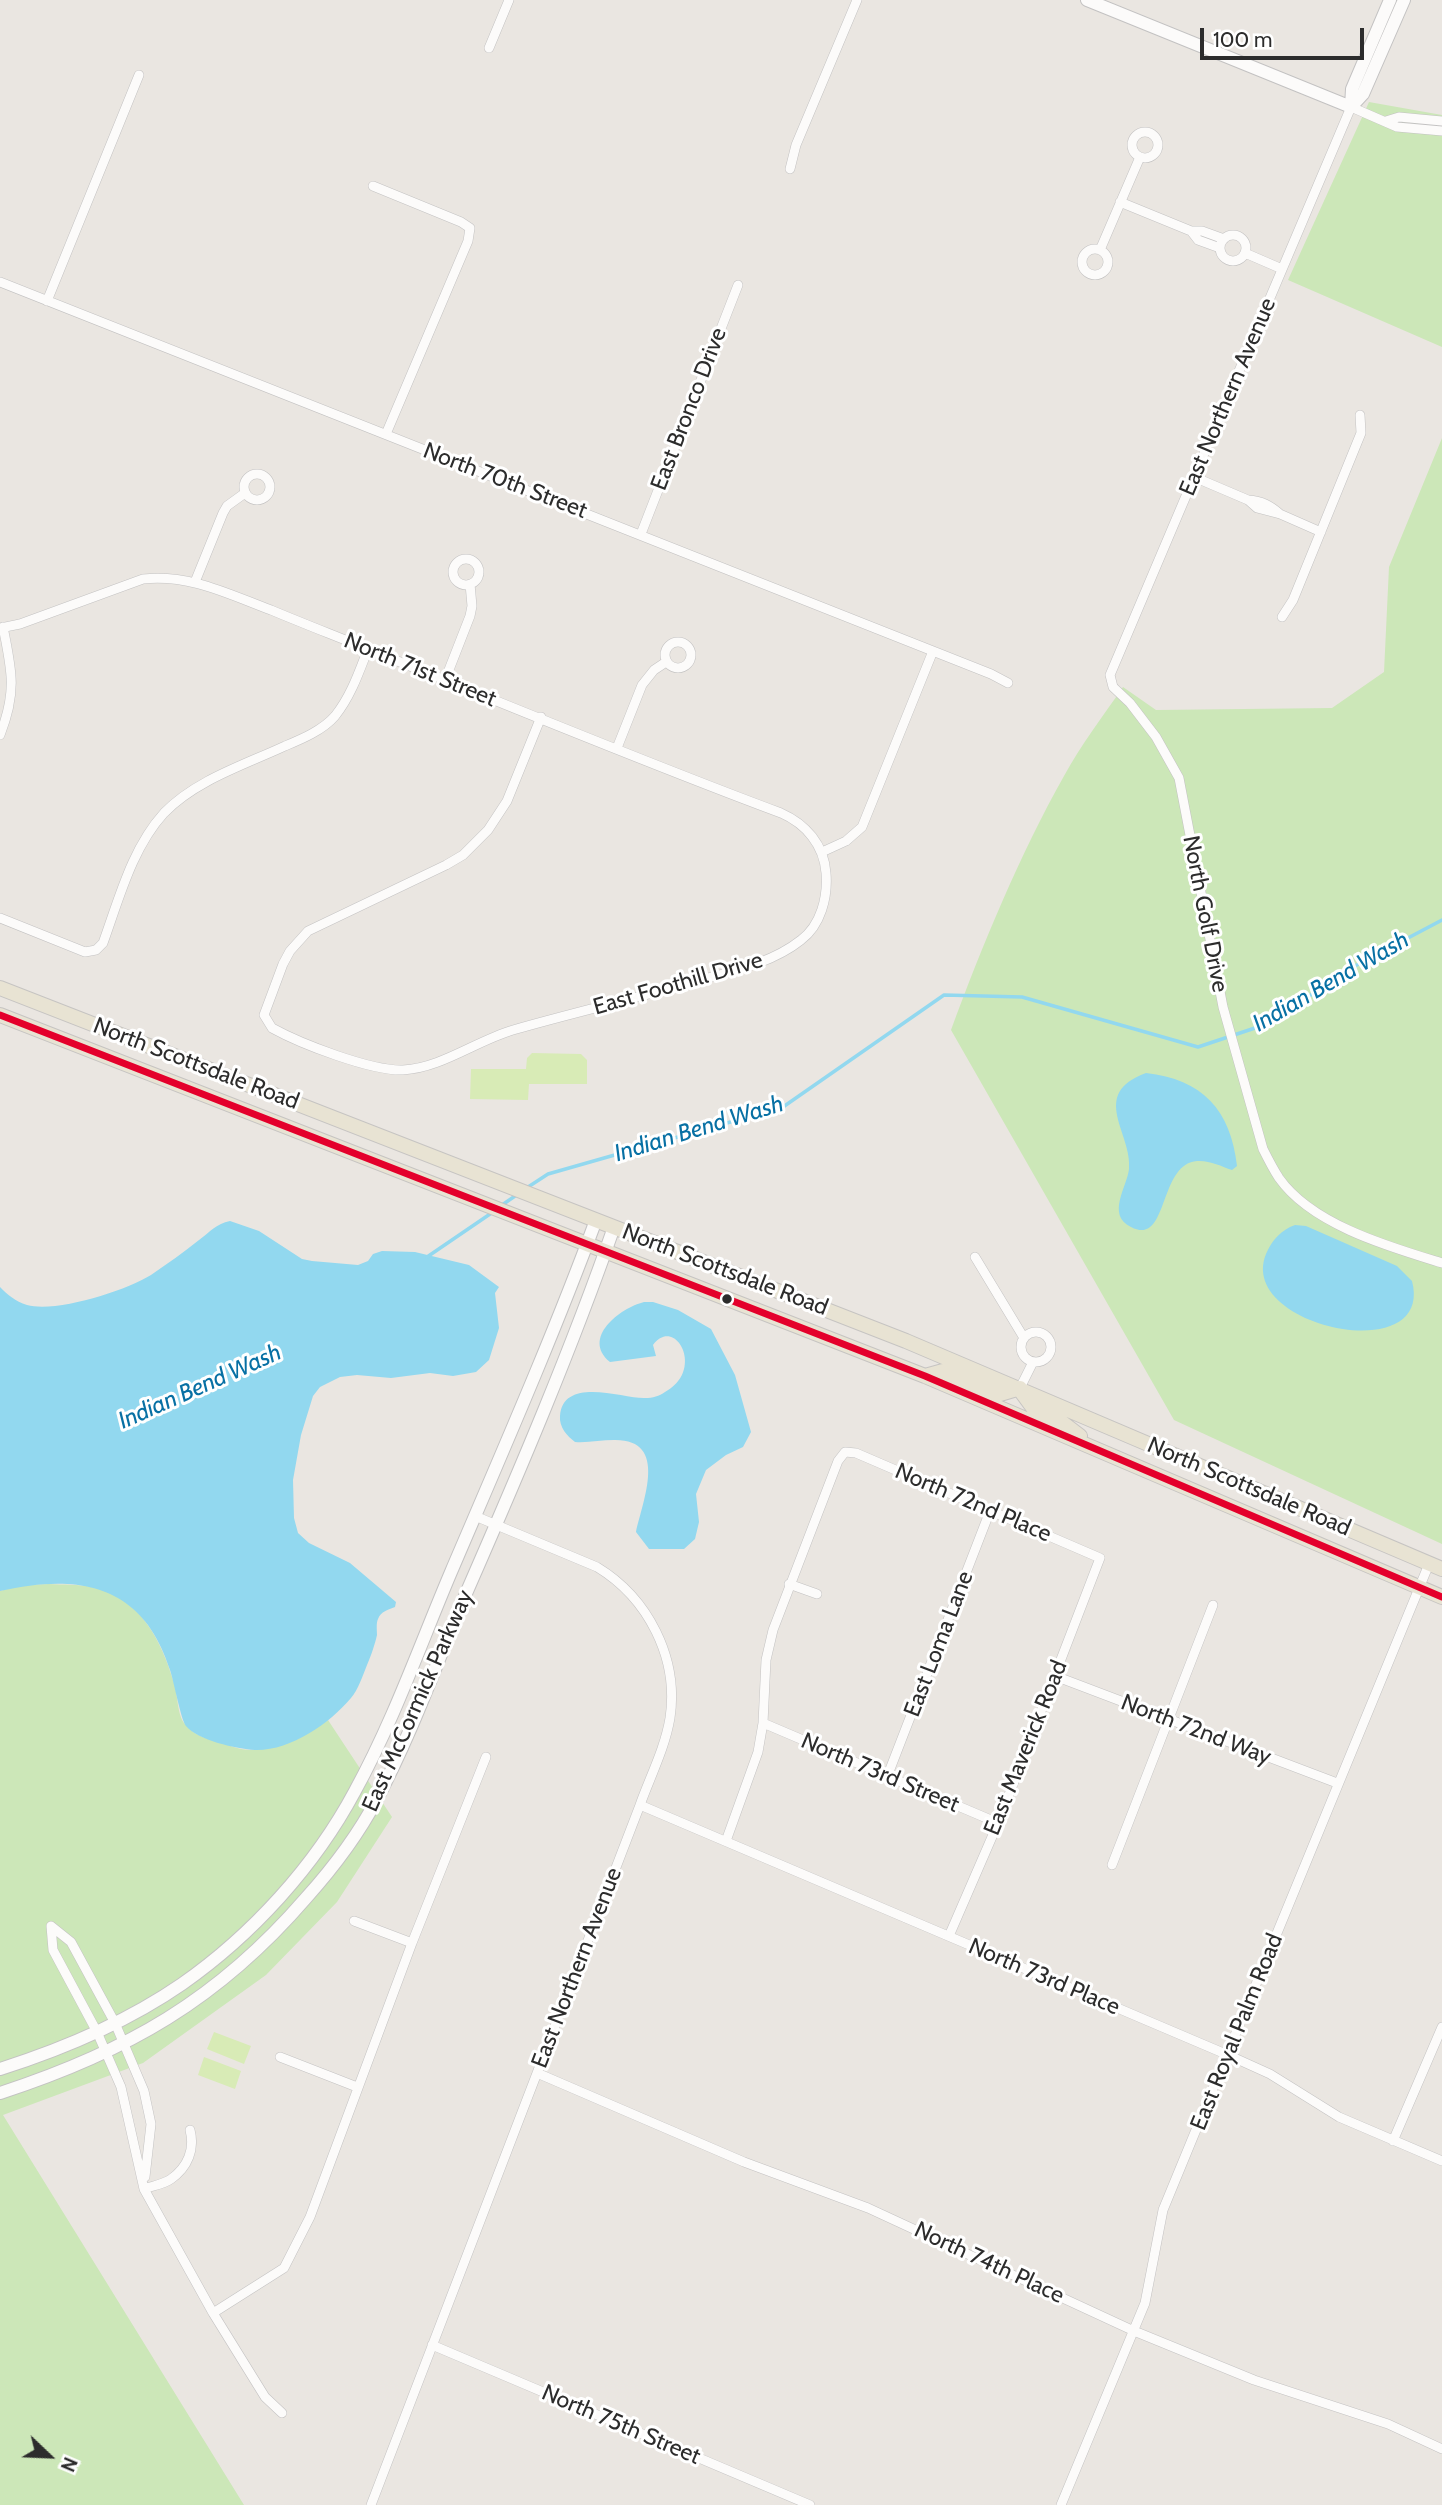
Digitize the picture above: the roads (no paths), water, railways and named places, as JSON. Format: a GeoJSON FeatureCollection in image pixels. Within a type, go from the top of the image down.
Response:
{"type":"FeatureCollection","features":[{"type":"Feature","properties":{"kind":"main road"},"geometry":{"type":"LineString","coordinates":[[1351,107],[1352,89],[1390,0]]}},
{"type":"Feature","properties":{"kind":"main road"},"geometry":{"type":"LineString","coordinates":[[1351,107],[1363,94],[1404,0]]}},
{"type":"Feature","properties":{"kind":"main road"},"geometry":{"type":"LineString","coordinates":[[1090,1],[1351,107]]}},
{"type":"Feature","properties":{"kind":"main road","name":"North Scottsdale Road"},"geometry":{"type":"LineString","coordinates":[[0,988],[824,1308],[1020,1388],[1436,1567]]}},
{"type":"Feature","properties":{"kind":"main road","name":"North Scottsdale Road"},"geometry":{"type":"LineString","coordinates":[[0,1015],[925,1376],[1442,1597]]}},
{"type":"Feature","properties":{"kind":"main road","name":"East McCormick Parkway"},"geometry":{"type":"LineString","coordinates":[[0,2069],[38,2057],[97,2032],[183,1984],[257,1920],[309,1863],[355,1791],[475,1516],[587,1243],[593,1218]]}},
{"type":"Feature","properties":{"kind":"main road","name":"East McCormick Parkway"},"geometry":{"type":"LineString","coordinates":[[0,2093],[57,2075],[106,2053],[197,2001],[278,1931],[351,1842],[377,1800],[408,1734],[549,1398],[614,1227]]}},
{"type":"Feature","properties":{"kind":"main road"},"geometry":{"type":"LineString","coordinates":[[925,1376],[943,1371],[999,1394],[1020,1388],[1034,1409],[1059,1420],[1098,1450]]}},
{"type":"Feature","properties":{"kind":"main road"},"geometry":{"type":"LineString","coordinates":[[309,1863],[324,1878]]}},
{"type":"Feature","properties":{"kind":"street"},"geometry":{"type":"LineString","coordinates":[[489,48],[509,0]]}},
{"type":"Feature","properties":{"kind":"street"},"geometry":{"type":"LineString","coordinates":[[790,169],[796,145],[857,0]]}},
{"type":"Feature","properties":{"kind":"street"},"geometry":{"type":"LineString","coordinates":[[47,301],[139,75]]}},
{"type":"Feature","properties":{"kind":"street"},"geometry":{"type":"LineString","coordinates":[[1351,107],[1397,127],[1442,131]]}},
{"type":"Feature","properties":{"kind":"street","name":"East Northern Avenue"},"geometry":{"type":"LineString","coordinates":[[1113,687],[1110,675],[1112,665],[1351,107]]}},
{"type":"Feature","properties":{"kind":"street"},"geometry":{"type":"LineString","coordinates":[[1386,121],[1399,117],[1442,121]]}},
{"type":"Feature","properties":{"kind":"street"},"geometry":{"type":"LineString","coordinates":[[1100,250],[1140,157]]}},
{"type":"Feature","properties":{"kind":"street"},"geometry":{"type":"LineString","coordinates":[[373,186],[470,228],[468,241],[386,434]]}},
{"type":"Feature","properties":{"kind":"street"},"geometry":{"type":"LineString","coordinates":[[1120,202],[1191,231],[1199,240],[1222,243],[1232,235],[1240,237],[1245,244],[1245,253],[1239,260],[1230,261],[1223,256],[1222,243]]}},
{"type":"Feature","properties":{"kind":"street"},"geometry":{"type":"LineString","coordinates":[[1245,253],[1282,269]]}},
{"type":"Feature","properties":{"kind":"street","name":"North 70th Street"},"geometry":{"type":"LineString","coordinates":[[0,282],[641,534],[1008,683]]}},
{"type":"Feature","properties":{"kind":"street","name":"East Bronco Drive"},"geometry":{"type":"LineString","coordinates":[[641,534],[738,285]]}},
{"type":"Feature","properties":{"kind":"street"},"geometry":{"type":"LineString","coordinates":[[1282,617],[1293,600],[1361,433],[1360,415]]}},
{"type":"Feature","properties":{"kind":"street"},"geometry":{"type":"LineString","coordinates":[[1194,477],[1248,500],[1272,506],[1280,514],[1321,532]]}},
{"type":"Feature","properties":{"kind":"street"},"geometry":{"type":"LineString","coordinates":[[195,582],[223,513],[245,493]]}},
{"type":"Feature","properties":{"kind":"street","name":"North 71st Street"},"geometry":{"type":"LineString","coordinates":[[2,628],[20,624],[143,579],[161,577],[195,582],[789,817],[802,826],[821,852]]}},
{"type":"Feature","properties":{"kind":"street"},"geometry":{"type":"LineString","coordinates":[[445,680],[470,616],[470,584]]}},
{"type":"Feature","properties":{"kind":"street"},"geometry":{"type":"LineString","coordinates":[[0,735],[12,695],[13,680],[2,628]]}},
{"type":"Feature","properties":{"kind":"street"},"geometry":{"type":"LineString","coordinates":[[0,918],[85,952],[96,950],[103,943],[147,835],[166,812],[181,797],[202,784],[303,738],[333,718],[352,690],[368,649]]}},
{"type":"Feature","properties":{"kind":"street"},"geometry":{"type":"LineString","coordinates":[[821,852],[846,841],[862,827],[933,651]]}},
{"type":"Feature","properties":{"kind":"street"},"geometry":{"type":"LineString","coordinates":[[617,748],[648,676],[666,662]]}},
{"type":"Feature","properties":{"kind":"street","name":"North Golf Drive"},"geometry":{"type":"LineString","coordinates":[[1113,687],[1156,737],[1179,778],[1223,1007],[1263,1149],[1280,1179],[1303,1202],[1352,1231],[1373,1241],[1442,1263]]}},
{"type":"Feature","properties":{"kind":"street","name":"East Foothill Drive"},"geometry":{"type":"LineString","coordinates":[[541,717],[507,801],[488,830],[463,855],[308,931],[290,951],[283,964],[266,1007],[264,1015],[267,1022],[280,1032],[364,1065],[393,1070],[421,1067],[511,1031],[725,973],[776,955],[803,939],[819,918],[827,883],[821,852]]}},
{"type":"Feature","properties":{"kind":"street"},"geometry":{"type":"LineString","coordinates":[[975,1257],[1024,1338],[1022,1353],[1033,1362]]}},
{"type":"Feature","properties":{"kind":"street"},"geometry":{"type":"LineString","coordinates":[[1024,1338],[1037,1332],[1046,1335],[1051,1343],[1047,1357],[1033,1362]]}},
{"type":"Feature","properties":{"kind":"street"},"geometry":{"type":"LineString","coordinates":[[1020,1388],[1033,1362]]}},
{"type":"Feature","properties":{"kind":"street","name":"North 72nd Place"},"geometry":{"type":"LineString","coordinates":[[789,1584],[838,1461],[845,1452],[856,1453],[1100,1558]]}},
{"type":"Feature","properties":{"kind":"street","name":"East Loma Lane"},"geometry":{"type":"LineString","coordinates":[[887,1777],[990,1511]]}},
{"type":"Feature","properties":{"kind":"street","name":"East Northern Avenue"},"geometry":{"type":"LineString","coordinates":[[371,2505],[640,1805],[663,1741],[671,1704],[668,1663],[652,1624],[629,1592],[614,1578],[561,1550],[475,1516]]}},
{"type":"Feature","properties":{"kind":"street","name":"East Maverick Road"},"geometry":{"type":"LineString","coordinates":[[949,1936],[998,1823],[1100,1558]]}},
{"type":"Feature","properties":{"kind":"street","name":"East Royal Palm Road"},"geometry":{"type":"LineString","coordinates":[[1062,2505],[1145,2303],[1163,2210],[1419,1587],[1436,1567]]}},
{"type":"Feature","properties":{"kind":"street"},"geometry":{"type":"LineString","coordinates":[[726,1841],[758,1752],[769,1644],[789,1584],[817,1594]]}},
{"type":"Feature","properties":{"kind":"street"},"geometry":{"type":"LineString","coordinates":[[1111,1865],[1213,1605]]}},
{"type":"Feature","properties":{"kind":"street","name":"North 72nd Way"},"geometry":{"type":"LineString","coordinates":[[1055,1676],[1337,1783]]}},
{"type":"Feature","properties":{"kind":"street","name":"North 73rd Street"},"geometry":{"type":"LineString","coordinates":[[763,1723],[998,1823]]}},
{"type":"Feature","properties":{"kind":"street"},"geometry":{"type":"LineString","coordinates":[[214,2313],[284,2268],[310,2217],[412,1943],[486,1757]]}},
{"type":"Feature","properties":{"kind":"street","name":"North 73rd Place"},"geometry":{"type":"LineString","coordinates":[[640,1805],[1228,2055],[1270,2074],[1339,2118],[1442,2161]]}},
{"type":"Feature","properties":{"kind":"street"},"geometry":{"type":"LineString","coordinates":[[354,1921],[412,1943]]}},
{"type":"Feature","properties":{"kind":"street"},"geometry":{"type":"LineString","coordinates":[[144,2189],[151,2124],[144,2091],[115,2023],[71,1942],[51,1926],[53,1950],[97,2032],[121,2087],[144,2189],[214,2313],[265,2396],[282,2413]]}},
{"type":"Feature","properties":{"kind":"street"},"geometry":{"type":"LineString","coordinates":[[1393,2141],[1442,2027]]}},
{"type":"Feature","properties":{"kind":"street"},"geometry":{"type":"LineString","coordinates":[[280,2057],[357,2087]]}},
{"type":"Feature","properties":{"kind":"street","name":"North 74th Place"},"geometry":{"type":"LineString","coordinates":[[537,2073],[744,2162],[868,2208],[1134,2331],[1254,2380],[1388,2424],[1442,2449]]}},
{"type":"Feature","properties":{"kind":"street"},"geometry":{"type":"LineString","coordinates":[[144,2189],[170,2180],[186,2164],[194,2144],[190,2130]]}},
{"type":"Feature","properties":{"kind":"street","name":"North 75th Street"},"geometry":{"type":"LineString","coordinates":[[432,2345],[810,2505]]}},
{"type":"Feature","properties":{"kind":"water"},"geometry":{"type":"Polygon","coordinates":[[[1146,1073],[1183,1082],[1210,1101],[1228,1129],[1237,1166],[1232,1170],[1197,1161],[1185,1166],[1176,1175],[1152,1226],[1143,1230],[1131,1227],[1120,1215],[1120,1200],[1129,1169],[1116,1103],[1119,1092],[1129,1082],[1146,1073]]]}},
{"type":"Feature","properties":{"kind":"water"},"geometry":{"type":"Polygon","coordinates":[[[230,1221],[259,1231],[302,1259],[358,1265],[382,1251],[415,1252],[469,1265],[499,1287],[495,1293],[499,1328],[489,1360],[476,1372],[453,1376],[430,1373],[391,1378],[357,1375],[340,1377],[320,1387],[313,1396],[301,1435],[293,1480],[294,1518],[298,1533],[309,1543],[350,1563],[396,1602],[395,1607],[379,1616],[377,1635],[362,1678],[354,1695],[342,1708],[295,1741],[255,1750],[228,1746],[199,1736],[186,1726],[170,1670],[158,1641],[143,1619],[125,1602],[104,1591],[81,1585],[29,1586],[0,1591],[0,1287],[19,1302],[40,1307],[90,1299],[125,1288],[151,1275],[214,1228],[230,1221]]]}},
{"type":"Feature","properties":{"kind":"water"},"geometry":{"type":"Polygon","coordinates":[[[1295,1225],[1306,1226],[1397,1266],[1412,1281],[1411,1308],[1395,1324],[1368,1330],[1336,1328],[1305,1318],[1279,1301],[1265,1280],[1266,1254],[1278,1236],[1295,1225]]]}},
{"type":"Feature","properties":{"kind":"water"},"geometry":{"type":"Polygon","coordinates":[[[644,1302],[678,1310],[711,1329],[735,1375],[751,1432],[743,1447],[726,1455],[706,1470],[696,1494],[699,1522],[695,1539],[684,1549],[649,1549],[636,1532],[647,1489],[647,1460],[642,1449],[631,1442],[614,1440],[575,1442],[564,1431],[560,1420],[564,1403],[572,1396],[596,1392],[651,1398],[677,1382],[684,1371],[685,1360],[683,1349],[670,1337],[662,1338],[653,1345],[656,1356],[610,1362],[602,1353],[600,1343],[607,1325],[624,1311],[644,1302]]]}},
{"type":"Feature","properties":{"kind":"waterway","name":"Indian Bend Wash"},"geometry":{"type":"LineString","coordinates":[[525,1189],[548,1174],[783,1107],[944,995],[1022,997],[1198,1047],[1267,1024],[1353,967],[1442,920]]}},
{"type":"Feature","properties":{"kind":"waterway","name":"Indian Bend Wash"},"geometry":{"type":"LineString","coordinates":[[502,1205],[518,1194]]}},
{"type":"Feature","properties":{"kind":"waterway","name":"Indian Bend Wash"},"geometry":{"type":"LineString","coordinates":[[427,1257],[493,1212]]}}]}
